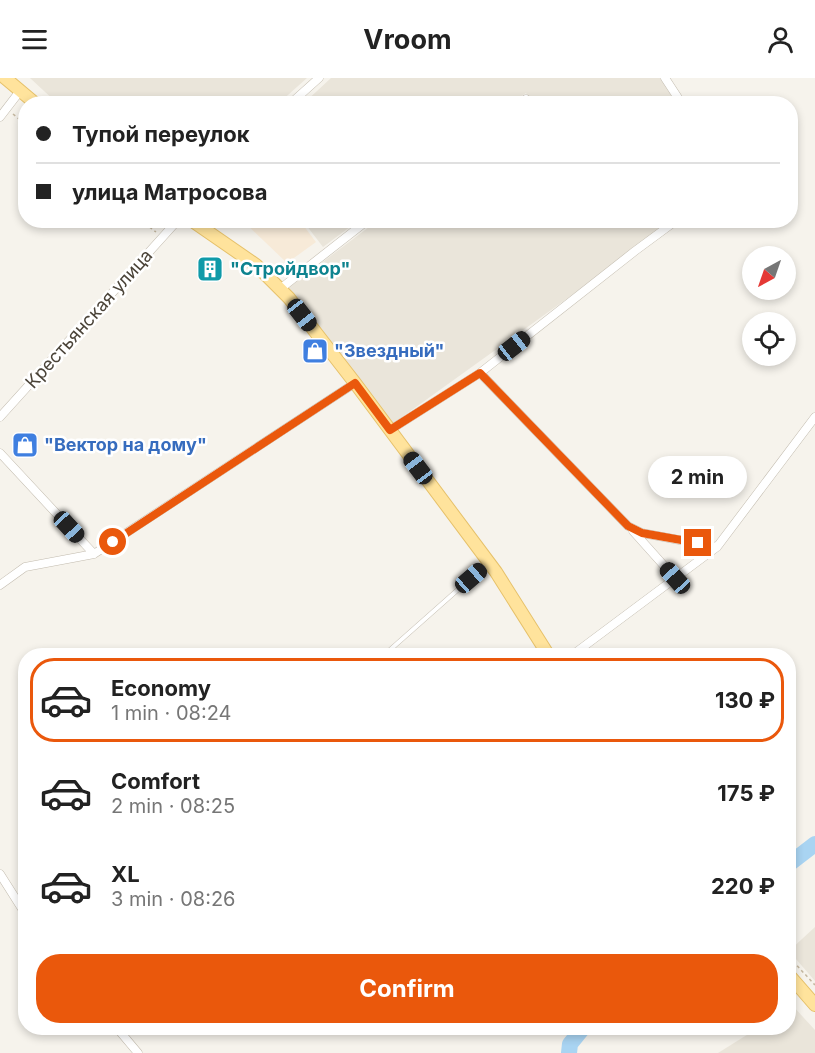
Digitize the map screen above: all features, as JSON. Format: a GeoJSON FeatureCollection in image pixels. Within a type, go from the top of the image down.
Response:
{"type":"FeatureCollection","features":[{"type":"Feature","properties":{"kind":"main road"},"geometry":{"type":"LineString","coordinates":[[5,78],[26,96]]}},
{"type":"Feature","properties":{"kind":"main road"},"geometry":{"type":"LineString","coordinates":[[202,228],[256,266],[289,298],[488,563],[544,648]]}},
{"type":"Feature","properties":{"kind":"main road"},"geometry":{"type":"LineString","coordinates":[[796,983],[815,1005]]}},
{"type":"Feature","properties":{"kind":"street"},"geometry":{"type":"LineString","coordinates":[[299,96],[318,78]]}},
{"type":"Feature","properties":{"kind":"street"},"geometry":{"type":"LineString","coordinates":[[665,78],[677,96]]}},
{"type":"Feature","properties":{"kind":"street"},"geometry":{"type":"LineString","coordinates":[[0,117],[20,91]]}},
{"type":"Feature","properties":{"kind":"street","name":"Крестьянская улица"},"geometry":{"type":"LineString","coordinates":[[0,417],[171,228]]}},
{"type":"Feature","properties":{"kind":"street"},"geometry":{"type":"LineString","coordinates":[[280,289],[358,228]]}},
{"type":"Feature","properties":{"kind":"street"},"geometry":{"type":"LineString","coordinates":[[390,430],[480,373],[666,228]]}},
{"type":"Feature","properties":{"kind":"street"},"geometry":{"type":"LineString","coordinates":[[480,373],[675,578]]}},
{"type":"Feature","properties":{"kind":"street"},"geometry":{"type":"LineString","coordinates":[[0,585],[25,567],[94,554],[355,383]]}},
{"type":"Feature","properties":{"kind":"street"},"geometry":{"type":"LineString","coordinates":[[582,648],[717,547],[815,417]]}},
{"type":"Feature","properties":{"kind":"street"},"geometry":{"type":"LineString","coordinates":[[0,453],[94,554]]}},
{"type":"Feature","properties":{"kind":"street"},"geometry":{"type":"LineString","coordinates":[[628,526],[642,533],[717,547]]}},
{"type":"Feature","properties":{"kind":"street"},"geometry":{"type":"LineString","coordinates":[[0,874],[18,902]]}},
{"type":"Feature","properties":{"kind":"street"},"geometry":{"type":"LineString","coordinates":[[123,1035],[138,1053]]}},
{"type":"Feature","properties":{"kind":"lane"},"geometry":{"type":"LineString","coordinates":[[392,648],[488,563]]}},
{"type":"Feature","properties":{"kind":"path"},"geometry":{"type":"LineString","coordinates":[[150,228],[163,238]]}},
{"type":"Feature","properties":{"kind":"path"},"geometry":{"type":"LineString","coordinates":[[796,964],[815,984]]}},
{"type":"Feature","properties":{"kind":"shaded area"},"geometry":{"type":"Polygon","coordinates":[[[30,78],[307,78],[287,96],[49,96],[30,78]]]}},
{"type":"Feature","properties":{"kind":"shaded area"},"geometry":{"type":"Polygon","coordinates":[[[331,78],[660,78],[672,96],[528,96],[526,93],[522,96],[312,96],[331,78]]]}},
{"type":"Feature","properties":{"kind":"shaded area"},"geometry":{"type":"Polygon","coordinates":[[[250,228],[305,228],[316,242],[287,263],[250,228]]]}},
{"type":"Feature","properties":{"kind":"shaded area"},"geometry":{"type":"Polygon","coordinates":[[[308,228],[349,228],[323,247],[308,228]]]}},
{"type":"Feature","properties":{"kind":"shaded area"},"geometry":{"type":"Polygon","coordinates":[[[368,228],[665,228],[391,425],[288,288],[368,228]]]}},
{"type":"Feature","properties":{"kind":"shaded area"},"geometry":{"type":"Polygon","coordinates":[[[815,927],[815,981],[796,959],[796,945],[815,927]]]}},
{"type":"Feature","properties":{"kind":"shaded area"},"geometry":{"type":"Polygon","coordinates":[[[796,1009],[815,1030],[815,1053],[718,1053],[747,1035],[796,1035],[796,1009]]]}},
{"type":"Feature","properties":{"kind":"waterway"},"geometry":{"type":"LineString","coordinates":[[796,859],[815,844]]}},
{"type":"Feature","properties":{"kind":"waterway"},"geometry":{"type":"LineString","coordinates":[[569,1053],[570,1044],[577,1035]]}},
{"type":"Feature","properties":{"kind":"place","name":"\"Стройдвор\""},"geometry":{"type":"Point","coordinates":[210,269]}},
{"type":"Feature","properties":{"kind":"place","name":"\"Звездный\""},"geometry":{"type":"Point","coordinates":[315,351]}},
{"type":"Feature","properties":{"kind":"place","name":"\"Вектор на дому\""},"geometry":{"type":"Point","coordinates":[25,445]}},
{"type":"Feature","properties":{"kind":"route"},"geometry":{"type":"LineString","coordinates":[[113,542],[355,383],[390,430],[480,373],[628,526],[642,533],[698,543]]}}]}
